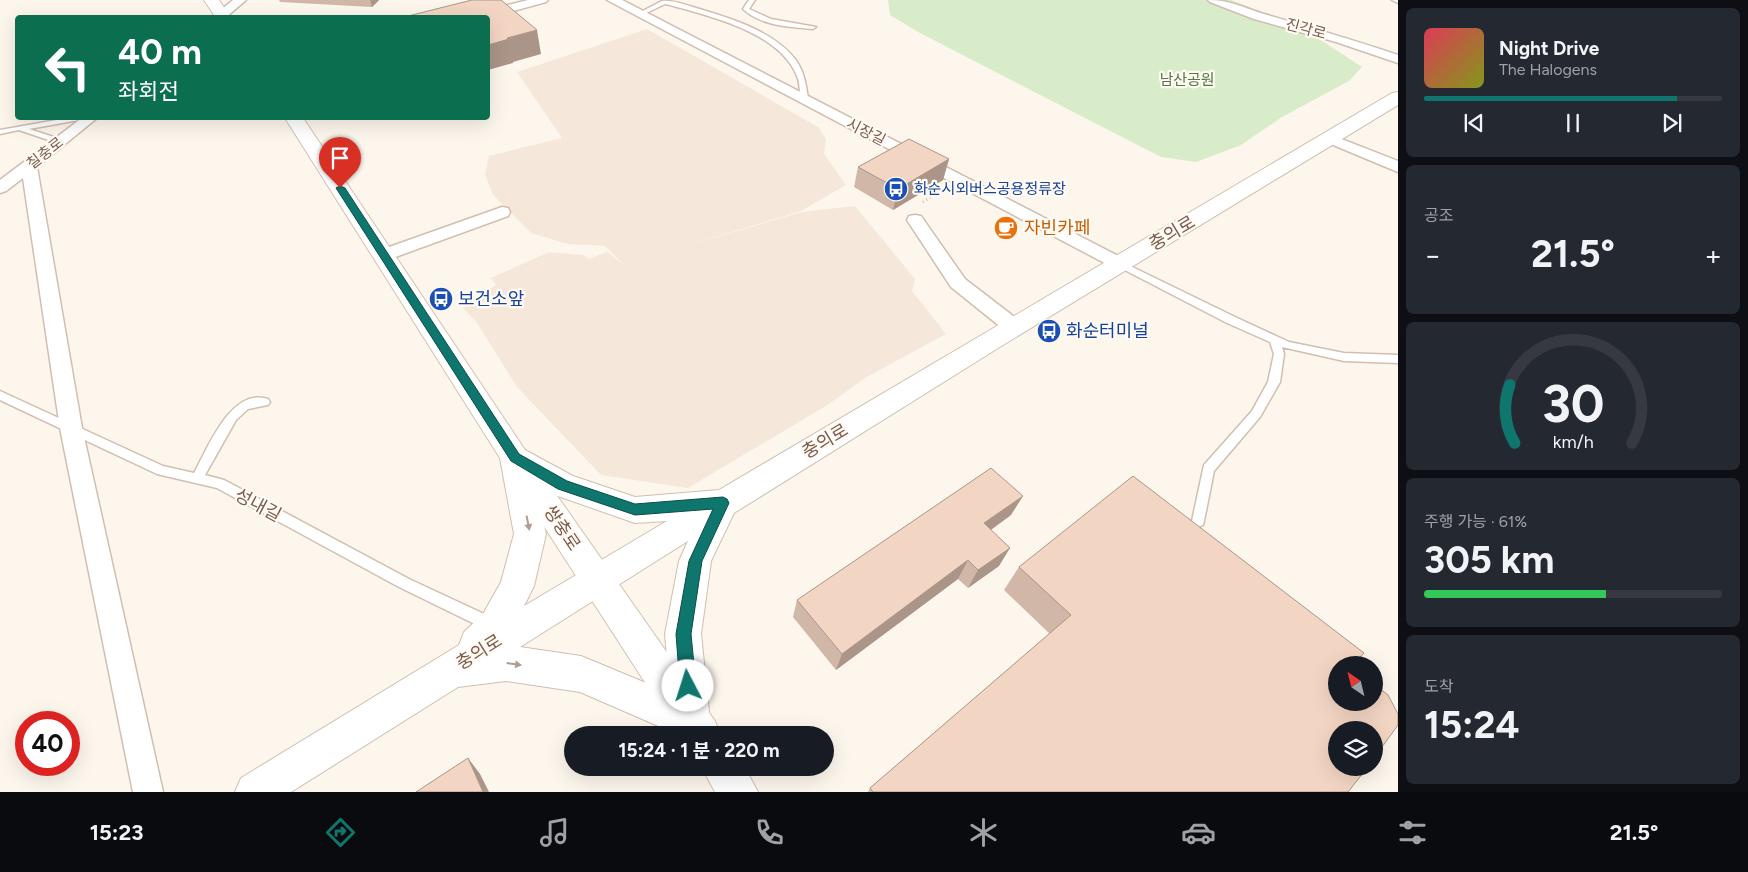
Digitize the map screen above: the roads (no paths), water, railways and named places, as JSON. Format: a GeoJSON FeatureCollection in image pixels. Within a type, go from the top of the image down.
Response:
{"type":"FeatureCollection","features":[{"type":"Feature","properties":{"kind":"street"},"geometry":{"type":"LineString","coordinates":[[212,0],[220,15]]}},
{"type":"Feature","properties":{"kind":"street"},"geometry":{"type":"LineString","coordinates":[[222,15],[240,0]]}},
{"type":"Feature","properties":{"kind":"street"},"geometry":{"type":"LineString","coordinates":[[484,15],[542,0]]}},
{"type":"Feature","properties":{"kind":"street","name":"시장길"},"geometry":{"type":"LineString","coordinates":[[613,0],[1120,264]]}},
{"type":"Feature","properties":{"kind":"street","name":"진각로"},"geometry":{"type":"LineString","coordinates":[[1214,0],[1258,16],[1340,39],[1398,59]]}},
{"type":"Feature","properties":{"kind":"street","name":"충의로"},"geometry":{"type":"LineString","coordinates":[[254,792],[448,671],[502,630],[596,579],[1014,327],[1331,139],[1398,96]]}},
{"type":"Feature","properties":{"kind":"street","name":"칠충로"},"geometry":{"type":"LineString","coordinates":[[0,188],[88,120]]}},
{"type":"Feature","properties":{"kind":"street","name":"쌍충로"},"geometry":{"type":"LineString","coordinates":[[295,120],[515,458],[695,726]]}},
{"type":"Feature","properties":{"kind":"street"},"geometry":{"type":"LineString","coordinates":[[1331,139],[1398,167]]}},
{"type":"Feature","properties":{"kind":"street"},"geometry":{"type":"LineString","coordinates":[[29,166],[71,428],[148,792]]}},
{"type":"Feature","properties":{"kind":"street"},"geometry":{"type":"LineString","coordinates":[[384,256],[502,212]]}},
{"type":"Feature","properties":{"kind":"street"},"geometry":{"type":"LineString","coordinates":[[914,220],[958,282],[1014,327]]}},
{"type":"Feature","properties":{"kind":"street"},"geometry":{"type":"LineString","coordinates":[[515,458],[563,485],[635,510],[723,503]]}},
{"type":"Feature","properties":{"kind":"street"},"geometry":{"type":"LineString","coordinates":[[502,630],[518,586],[530,534],[515,458]]}},
{"type":"Feature","properties":{"kind":"street"},"geometry":{"type":"LineString","coordinates":[[696,726],[683,634],[695,561],[723,503]]}},
{"type":"Feature","properties":{"kind":"street"},"geometry":{"type":"LineString","coordinates":[[448,671],[506,663],[581,674],[692,726]]}},
{"type":"Feature","properties":{"kind":"street"},"geometry":{"type":"LineString","coordinates":[[727,776],[738,792]]}},
{"type":"Feature","properties":{"kind":"lane"},"geometry":{"type":"LineString","coordinates":[[752,0],[746,9],[755,16],[790,26],[813,27]]}},
{"type":"Feature","properties":{"kind":"lane"},"geometry":{"type":"LineString","coordinates":[[640,14],[664,2],[740,25],[762,35],[794,63],[802,81],[804,99]]}},
{"type":"Feature","properties":{"kind":"lane"},"geometry":{"type":"LineString","coordinates":[[740,25],[755,16]]}},
{"type":"Feature","properties":{"kind":"lane"},"geometry":{"type":"LineString","coordinates":[[0,132],[67,120]]}},
{"type":"Feature","properties":{"kind":"lane"},"geometry":{"type":"LineString","coordinates":[[19,128],[60,142]]}},
{"type":"Feature","properties":{"kind":"lane"},"geometry":{"type":"LineString","coordinates":[[1120,264],[1275,340],[1320,354],[1398,359]]}},
{"type":"Feature","properties":{"kind":"lane"},"geometry":{"type":"LineString","coordinates":[[1198,521],[1208,469],[1256,414],[1274,382],[1279,354],[1275,340]]}},
{"type":"Feature","properties":{"kind":"lane","name":"성내길"},"geometry":{"type":"LineString","coordinates":[[0,395],[161,470],[220,484],[404,583],[502,630]]}},
{"type":"Feature","properties":{"kind":"lane"},"geometry":{"type":"LineString","coordinates":[[197,479],[232,417],[245,405],[264,402]]}},
{"type":"Feature","properties":{"kind":"place","name":"화순시외버스공용정류장"},"geometry":{"type":"Point","coordinates":[896,189]}},
{"type":"Feature","properties":{"kind":"place","name":"자빈카페"},"geometry":{"type":"Point","coordinates":[1006,228]}},
{"type":"Feature","properties":{"kind":"place","name":"보건소앞"},"geometry":{"type":"Point","coordinates":[441,299]}},
{"type":"Feature","properties":{"kind":"place","name":"화순터미널"},"geometry":{"type":"Point","coordinates":[1049,331]}},
{"type":"Feature","properties":{"kind":"park label","name":"남산공원"},"geometry":{"type":"Point","coordinates":[1187,80]}}]}
